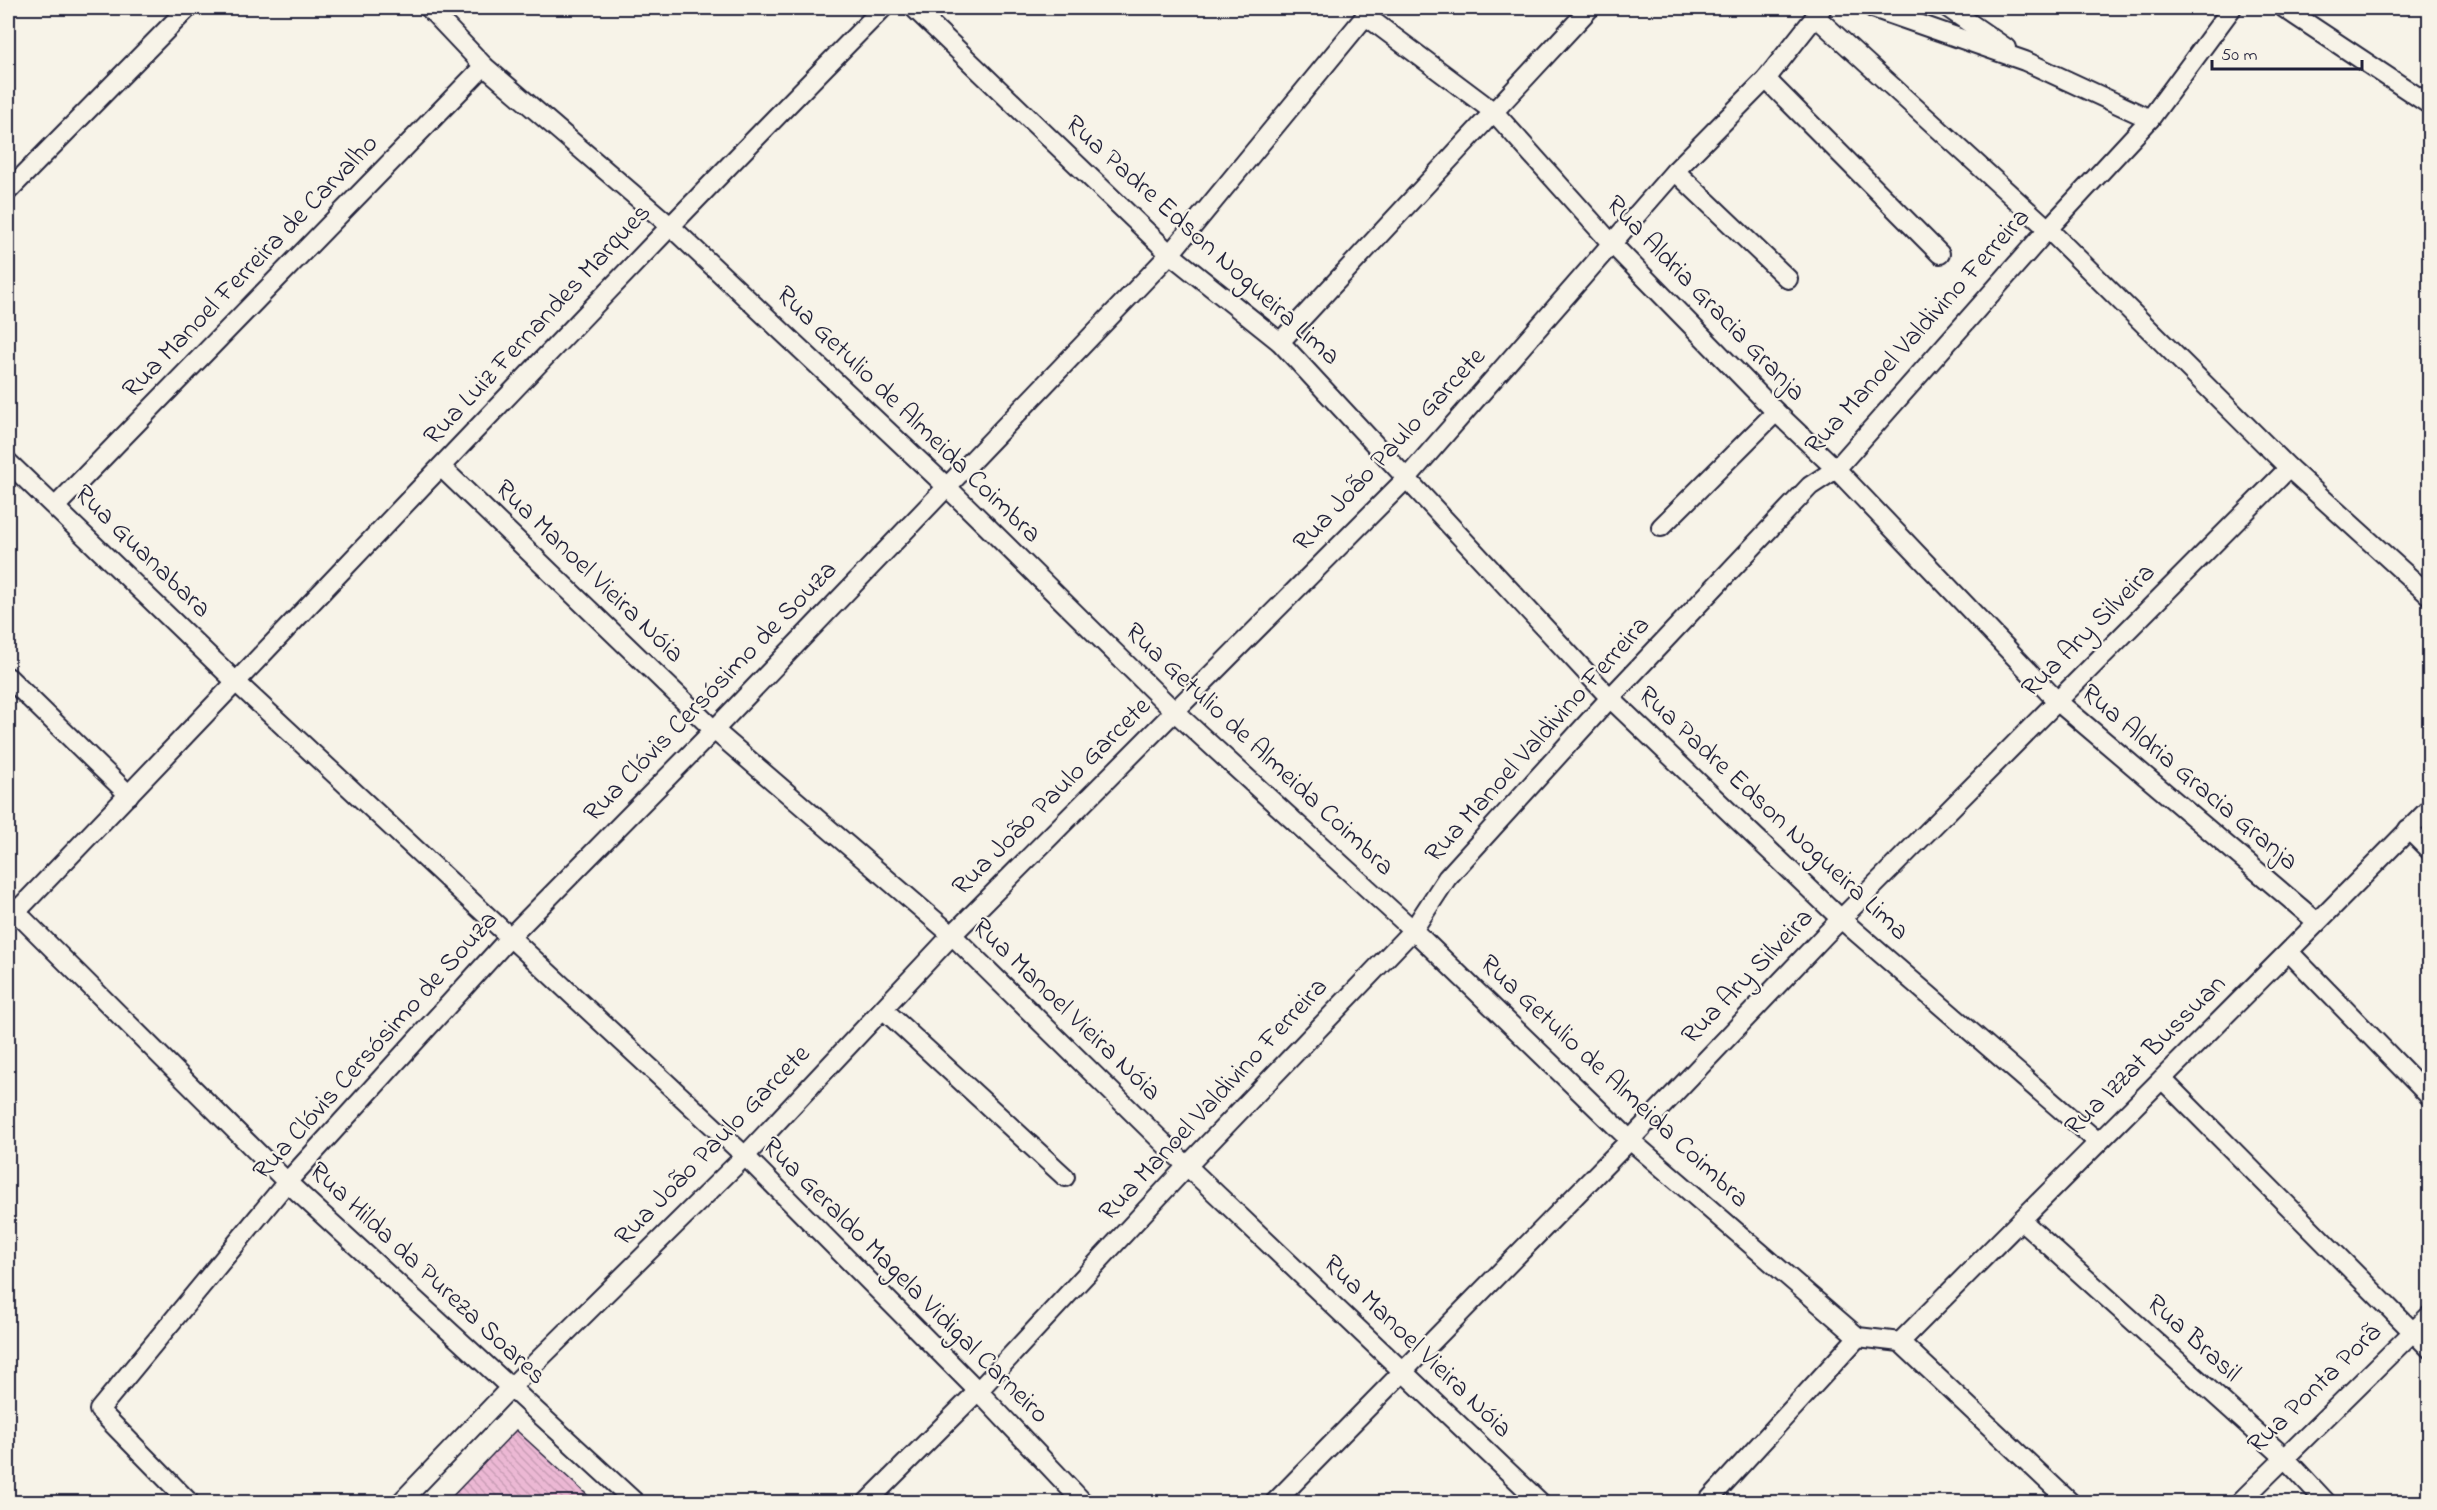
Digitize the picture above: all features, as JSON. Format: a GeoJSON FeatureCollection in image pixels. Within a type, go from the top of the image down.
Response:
{"type":"FeatureCollection","features":[{"type":"Feature","properties":{"kind":"street"},"geometry":{"type":"LineString","coordinates":[[8,191],[188,8]]}},
{"type":"Feature","properties":{"kind":"street","name":"Rua Getulio de Almeida Coimbra"},"geometry":{"type":"LineString","coordinates":[[429,8],[484,66],[669,225],[946,487],[1175,712],[1413,930],[1630,1140],[1858,1337]]}},
{"type":"Feature","properties":{"kind":"street","name":"Rua Luiz Fernandes Marques"},"geometry":{"type":"LineString","coordinates":[[237,683],[669,225],[883,8]]}},
{"type":"Feature","properties":{"kind":"street","name":"Rua Padre Edson Nogueira Lima"},"geometry":{"type":"LineString","coordinates":[[914,8],[1170,254],[1280,342],[1610,698],[1840,919],[2097,1142]]}},
{"type":"Feature","properties":{"kind":"street"},"geometry":{"type":"LineString","coordinates":[[1280,342],[1590,8]]}},
{"type":"Feature","properties":{"kind":"street"},"geometry":{"type":"LineString","coordinates":[[1873,8],[2025,61],[2150,119]]}},
{"type":"Feature","properties":{"kind":"street"},"geometry":{"type":"LineString","coordinates":[[1948,8],[2025,61]]}},
{"type":"Feature","properties":{"kind":"street","name":"Rua Manoel Valdivino Ferreira"},"geometry":{"type":"LineString","coordinates":[[867,1503],[978,1391],[1187,1166],[1413,930],[1448,878],[1610,698],[1810,486],[1836,468],[2048,229],[2150,119],[2232,8]]}},
{"type":"Feature","properties":{"kind":"street"},"geometry":{"type":"LineString","coordinates":[[2284,8],[2430,105]]}},
{"type":"Feature","properties":{"kind":"street","name":"Rua Clóvis Cersósimo de Souza"},"geometry":{"type":"LineString","coordinates":[[189,1503],[99,1410],[287,1182],[511,936],[714,730],[1170,254],[1369,12]]}},
{"type":"Feature","properties":{"kind":"street","name":"Rua Aldria Gracia Granja"},"geometry":{"type":"LineString","coordinates":[[1369,12],[1494,112],[1612,244],[1776,412],[1836,468],[2058,701],[2317,922]]}},
{"type":"Feature","properties":{"kind":"street"},"geometry":{"type":"LineString","coordinates":[[1818,12],[2048,229],[2289,468],[2430,596]]}},
{"type":"Feature","properties":{"kind":"street","name":"Rua João Paulo Garcete"},"geometry":{"type":"LineString","coordinates":[[400,1503],[510,1388],[745,1156],[952,935],[1407,478],[1675,171],[1766,79],[1818,12]]}},
{"type":"Feature","properties":{"kind":"street","name":"Rua Manoel Ferreira de Carvalho"},"geometry":{"type":"LineString","coordinates":[[56,506],[484,66]]}},
{"type":"Feature","properties":{"kind":"street"},"geometry":{"type":"LineString","coordinates":[[1766,79],[1940,254]]}},
{"type":"Feature","properties":{"kind":"street"},"geometry":{"type":"LineString","coordinates":[[1675,171],[1788,279]]}},
{"type":"Feature","properties":{"kind":"street"},"geometry":{"type":"LineString","coordinates":[[1660,527],[1776,412]]}},
{"type":"Feature","properties":{"kind":"street","name":"Rua Guanabara"},"geometry":{"type":"LineString","coordinates":[[8,462],[237,683]]}},
{"type":"Feature","properties":{"kind":"street","name":"Rua Manoel Vieira Nóia"},"geometry":{"type":"LineString","coordinates":[[441,467],[714,730],[952,935],[1187,1166],[1540,1503]]}},
{"type":"Feature","properties":{"kind":"street","name":"Rua Ary Silveira"},"geometry":{"type":"LineString","coordinates":[[1275,1503],[1630,1140],[1840,919],[2289,468]]}},
{"type":"Feature","properties":{"kind":"street"},"geometry":{"type":"LineString","coordinates":[[8,677],[129,795]]}},
{"type":"Feature","properties":{"kind":"street"},"geometry":{"type":"LineString","coordinates":[[12,907],[129,795],[237,683]]}},
{"type":"Feature","properties":{"kind":"street","name":"Rua Geraldo Magela Vidigal Carneiro"},"geometry":{"type":"LineString","coordinates":[[237,683],[745,1156],[978,1391],[1083,1503]]}},
{"type":"Feature","properties":{"kind":"street","name":"Rua Izzat Bussuan"},"geometry":{"type":"LineString","coordinates":[[1900,1342],[2430,808]]}},
{"type":"Feature","properties":{"kind":"street"},"geometry":{"type":"LineString","coordinates":[[2408,830],[2430,851]]}},
{"type":"Feature","properties":{"kind":"street","name":"Rua Hilda da Pureza Soares"},"geometry":{"type":"LineString","coordinates":[[12,907],[287,1182],[635,1503]]}},
{"type":"Feature","properties":{"kind":"street"},"geometry":{"type":"LineString","coordinates":[[2289,952],[2430,1097]]}},
{"type":"Feature","properties":{"kind":"street"},"geometry":{"type":"LineString","coordinates":[[883,1010],[1065,1177]]}},
{"type":"Feature","properties":{"kind":"street"},"geometry":{"type":"LineString","coordinates":[[2162,1079],[2430,1348]]}},
{"type":"Feature","properties":{"kind":"street","name":"Rua Brasil"},"geometry":{"type":"LineString","coordinates":[[2021,1220],[2284,1457],[2326,1503]]}},
{"type":"Feature","properties":{"kind":"street","name":"Rua Ponta Porã"},"geometry":{"type":"LineString","coordinates":[[2240,1503],[2430,1315]]}},
{"type":"Feature","properties":{"kind":"street"},"geometry":{"type":"LineString","coordinates":[[1707,1503],[1858,1337],[1900,1342],[2070,1503]]}},
{"type":"Feature","properties":{"kind":"building"},"geometry":{"type":"Polygon","coordinates":[[[516,1430],[596,1503],[446,1503],[516,1430]]]}}]}
